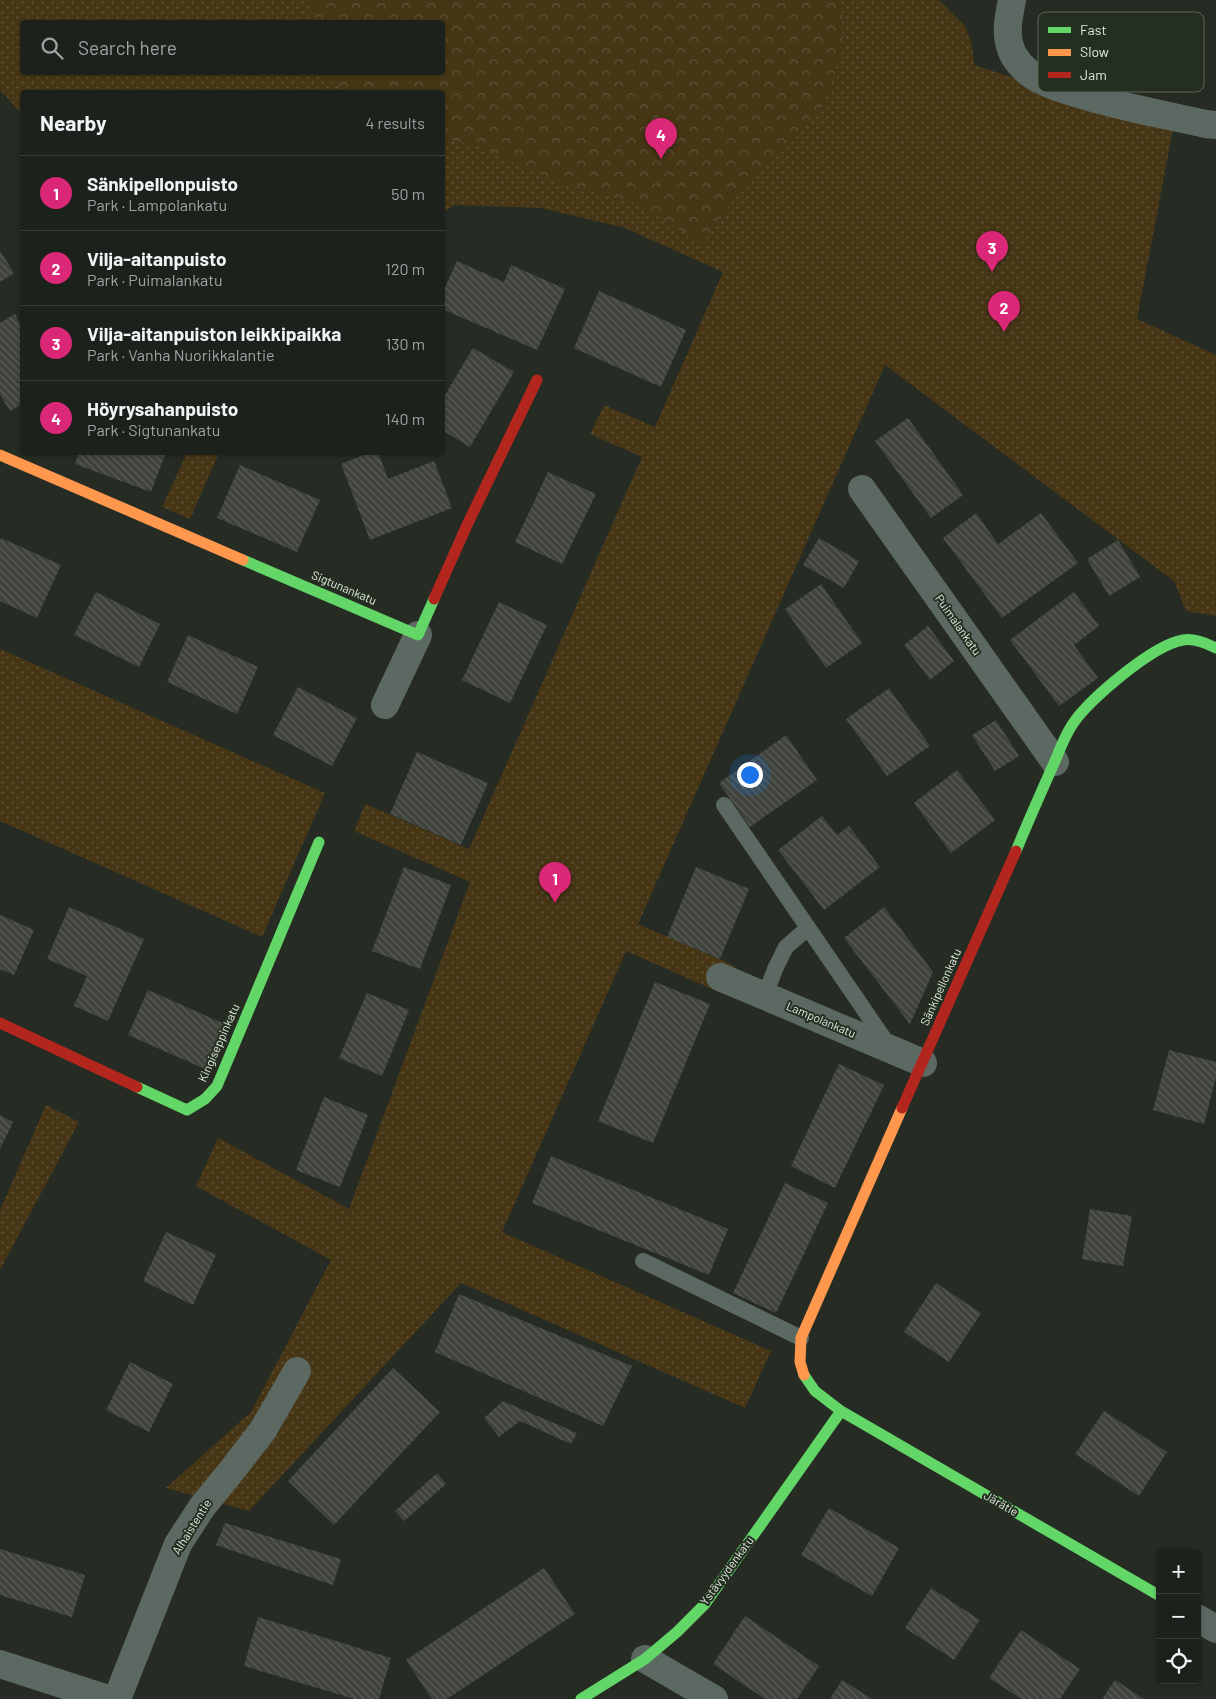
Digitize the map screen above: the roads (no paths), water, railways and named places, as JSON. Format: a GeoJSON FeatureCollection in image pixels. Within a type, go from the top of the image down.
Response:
{"type":"FeatureCollection","features":[{"type":"Feature","properties":{"kind":"street"},"geometry":{"type":"LineString","coordinates":[[1012,0],[1008,21],[1008,40],[1015,56],[1027,72],[1038,79]]}},
{"type":"Feature","properties":{"kind":"street"},"geometry":{"type":"LineString","coordinates":[[1073,92],[1113,104],[1216,125]]}},
{"type":"Feature","properties":{"kind":"street"},"geometry":{"type":"LineString","coordinates":[[385,705],[471,517],[537,380]]}},
{"type":"Feature","properties":{"kind":"street","name":"Sigtunankatu"},"geometry":{"type":"LineString","coordinates":[[0,455],[418,635]]}},
{"type":"Feature","properties":{"kind":"street","name":"Puimalankatu"},"geometry":{"type":"LineString","coordinates":[[862,489],[1055,762]]}},
{"type":"Feature","properties":{"kind":"street","name":"Sänkipellonkatu"},"geometry":{"type":"LineString","coordinates":[[841,1412],[821,1397],[807,1382],[800,1361],[801,1338],[1067,734],[1083,710],[1105,689],[1159,650],[1183,640],[1206,642],[1216,648]]}},
{"type":"Feature","properties":{"kind":"street","name":"Kingiseppinkatu"},"geometry":{"type":"LineString","coordinates":[[0,1023],[187,1110],[206,1100],[217,1086],[319,842]]}},
{"type":"Feature","properties":{"kind":"street","name":"Lampolankatu"},"geometry":{"type":"LineString","coordinates":[[720,977],[923,1063]]}},
{"type":"Feature","properties":{"kind":"street","name":"Alhaistentie"},"geometry":{"type":"LineString","coordinates":[[117,1699],[178,1544],[202,1507],[263,1430],[297,1371]]}},
{"type":"Feature","properties":{"kind":"street","name":"Järätie"},"geometry":{"type":"LineString","coordinates":[[841,1412],[1157,1594]]}},
{"type":"Feature","properties":{"kind":"street","name":"Ystävyydenkatu"},"geometry":{"type":"LineString","coordinates":[[581,1699],[644,1659],[677,1632],[705,1604],[841,1412]]}},
{"type":"Feature","properties":{"kind":"street"},"geometry":{"type":"LineString","coordinates":[[1201,1620],[1216,1629]]}},
{"type":"Feature","properties":{"kind":"street"},"geometry":{"type":"LineString","coordinates":[[644,1659],[714,1699]]}},
{"type":"Feature","properties":{"kind":"street"},"geometry":{"type":"LineString","coordinates":[[0,1664],[108,1699]]}},
{"type":"Feature","properties":{"kind":"lane"},"geometry":{"type":"LineString","coordinates":[[724,805],[892,1050]]}},
{"type":"Feature","properties":{"kind":"lane"},"geometry":{"type":"LineString","coordinates":[[765,996],[775,969],[786,948],[808,928]]}},
{"type":"Feature","properties":{"kind":"lane"},"geometry":{"type":"LineString","coordinates":[[643,1262],[801,1338]]}},
{"type":"Feature","properties":{"kind":"place","name":"Höyrysahanpuisto"},"geometry":{"type":"Point","coordinates":[661,159]}},
{"type":"Feature","properties":{"kind":"place","name":"Vilja-aitanpuiston leikkipaikka"},"geometry":{"type":"Point","coordinates":[992,272]}},
{"type":"Feature","properties":{"kind":"place","name":"Vilja-aitanpuisto"},"geometry":{"type":"Point","coordinates":[1004,332]}},
{"type":"Feature","properties":{"kind":"place","name":"Sänkipellonpuisto"},"geometry":{"type":"Point","coordinates":[555,903]}}]}
